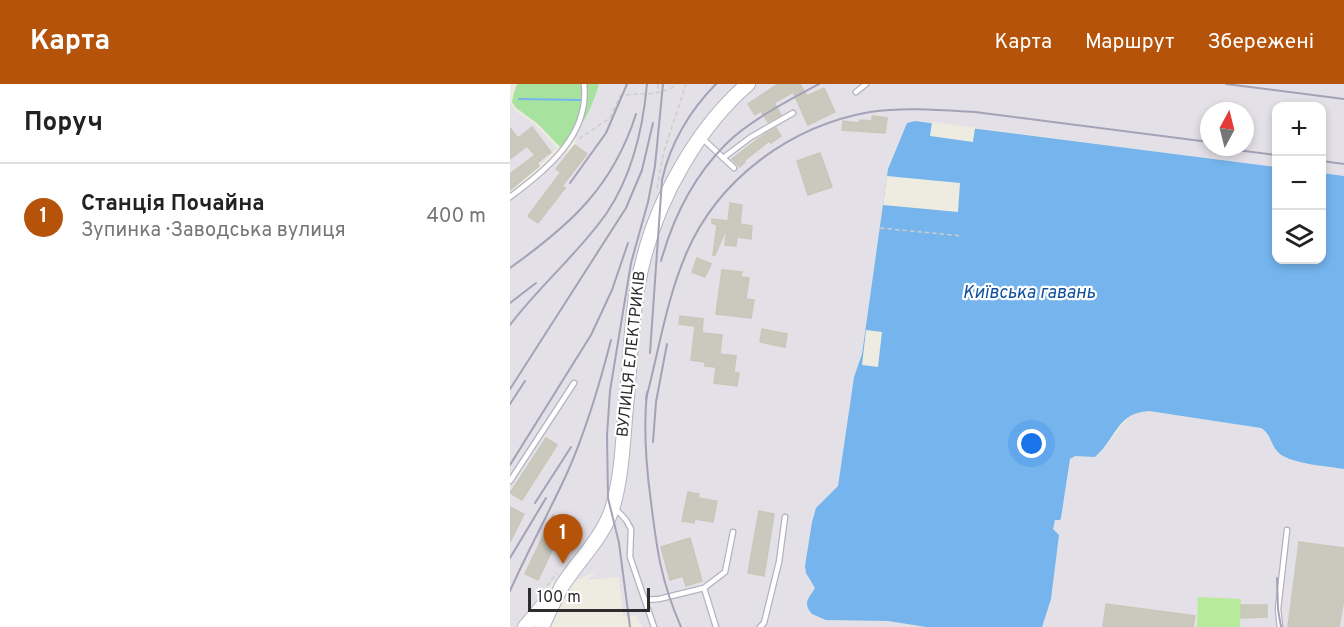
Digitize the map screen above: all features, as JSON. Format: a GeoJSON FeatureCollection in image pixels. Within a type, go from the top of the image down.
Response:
{"type":"FeatureCollection","features":[{"type":"Feature","properties":{"kind":"street","name":"ВУЛИЦЯ ЕЛЕКТРИКІВ"},"geometry":{"type":"LineString","coordinates":[[563,586],[597,538],[612,508],[621,455],[635,310],[643,259],[662,207],[701,137],[748,84]]}},
{"type":"Feature","properties":{"kind":"street"},"geometry":{"type":"LineString","coordinates":[[529,623],[563,586]]}},
{"type":"Feature","properties":{"kind":"street"},"geometry":{"type":"LineString","coordinates":[[542,627],[563,586]]}},
{"type":"Feature","properties":{"kind":"lane"},"geometry":{"type":"LineString","coordinates":[[856,92],[866,84]]}},
{"type":"Feature","properties":{"kind":"lane"},"geometry":{"type":"LineString","coordinates":[[510,197],[529,183],[562,152],[583,114],[584,85]]}},
{"type":"Feature","properties":{"kind":"lane"},"geometry":{"type":"LineString","coordinates":[[723,158],[751,137],[793,113]]}},
{"type":"Feature","properties":{"kind":"lane"},"geometry":{"type":"LineString","coordinates":[[701,137],[734,168]]}},
{"type":"Feature","properties":{"kind":"lane"},"geometry":{"type":"LineString","coordinates":[[510,481],[574,383]]}},
{"type":"Feature","properties":{"kind":"lane"},"geometry":{"type":"LineString","coordinates":[[612,508],[626,520],[631,529],[630,557],[654,627]]}},
{"type":"Feature","properties":{"kind":"lane"},"geometry":{"type":"LineString","coordinates":[[760,627],[764,623],[779,562],[785,517]]}},
{"type":"Feature","properties":{"kind":"lane"},"geometry":{"type":"LineString","coordinates":[[1280,627],[1278,609],[1287,530]]}},
{"type":"Feature","properties":{"kind":"lane"},"geometry":{"type":"LineString","coordinates":[[645,600],[704,588],[725,572],[733,532]]}},
{"type":"Feature","properties":{"kind":"lane"},"geometry":{"type":"LineString","coordinates":[[704,588],[716,627]]}},
{"type":"Feature","properties":{"kind":"path"},"geometry":{"type":"LineString","coordinates":[[658,84],[658,92]]}},
{"type":"Feature","properties":{"kind":"path"},"geometry":{"type":"LineString","coordinates":[[562,152],[607,121],[614,113],[620,96],[658,92],[672,89],[677,84]]}},
{"type":"Feature","properties":{"kind":"path"},"geometry":{"type":"LineString","coordinates":[[657,192],[664,151],[686,84]]}},
{"type":"Feature","properties":{"kind":"path"},"geometry":{"type":"LineString","coordinates":[[880,228],[962,236]]}},
{"type":"Feature","properties":{"kind":"path"},"geometry":{"type":"LineString","coordinates":[[542,592],[562,567]]}},
{"type":"Feature","properties":{"kind":"shaded area"},"geometry":{"type":"Polygon","coordinates":[[[580,84],[1344,84],[1344,176],[1326,174],[1326,102],[1272,102],[1272,166],[932,122],[915,121],[907,124],[888,169],[862,354],[854,377],[838,486],[813,516],[808,578],[815,587],[826,620],[888,621],[926,627],[643,627],[636,615],[623,616],[619,577],[587,580],[597,571],[563,586],[554,580],[518,627],[510,627],[510,201],[575,145],[580,84]]]}},
{"type":"Feature","properties":{"kind":"shaded area"},"geometry":{"type":"Polygon","coordinates":[[[510,101],[514,110],[535,124],[557,148],[510,190],[510,101]]]}},
{"type":"Feature","properties":{"kind":"shaded area"},"geometry":{"type":"Polygon","coordinates":[[[1149,411],[1261,428],[1267,432],[1285,458],[1344,469],[1344,627],[1042,627],[1051,599],[1059,535],[1053,530],[1053,524],[1055,520],[1061,518],[1070,459],[1075,456],[1090,457],[1100,453],[1131,414],[1149,411]]]}},
{"type":"Feature","properties":{"kind":"green space"},"geometry":{"type":"Polygon","coordinates":[[[517,84],[599,84],[585,119],[575,133],[560,147],[538,124],[516,108],[512,102],[517,84]]]}},
{"type":"Feature","properties":{"kind":"green space"},"geometry":{"type":"Polygon","coordinates":[[[1198,597],[1241,599],[1240,627],[1197,627],[1198,597]]]}},
{"type":"Feature","properties":{"kind":"water","name":"Київська гавань"},"geometry":{"type":"Polygon","coordinates":[[[915,121],[1272,166],[1272,264],[1326,264],[1326,174],[1344,176],[1344,469],[1289,459],[1277,451],[1267,433],[1261,428],[1149,411],[1138,413],[1123,421],[1095,457],[1075,456],[1070,459],[1061,518],[1055,520],[1053,529],[1059,535],[1051,599],[1042,627],[926,627],[888,621],[826,620],[812,614],[807,604],[815,588],[806,573],[805,566],[812,522],[816,508],[838,486],[854,377],[862,354],[888,169],[907,123],[915,121]]]}},
{"type":"Feature","properties":{"kind":"pier"},"geometry":{"type":"Polygon","coordinates":[[[932,122],[975,128],[973,142],[930,136],[932,122]]]}},
{"type":"Feature","properties":{"kind":"pier"},"geometry":{"type":"Polygon","coordinates":[[[887,176],[960,183],[958,212],[883,205],[887,176]]]}},
{"type":"Feature","properties":{"kind":"pier"},"geometry":{"type":"Polygon","coordinates":[[[866,330],[882,332],[878,367],[862,365],[866,330]]]}},
{"type":"Feature","properties":{"kind":"building"},"geometry":{"type":"Polygon","coordinates":[[[778,84],[800,84],[807,96],[824,88],[835,112],[808,125],[793,92],[774,103],[781,115],[768,122],[761,111],[755,115],[748,104],[778,84]]]}},
{"type":"Feature","properties":{"kind":"building"},"geometry":{"type":"Polygon","coordinates":[[[872,116],[887,118],[885,133],[842,130],[843,121],[859,123],[860,120],[872,121],[872,116]]]}},
{"type":"Feature","properties":{"kind":"building"},"geometry":{"type":"Polygon","coordinates":[[[532,127],[551,152],[537,163],[539,166],[510,190],[510,174],[535,155],[527,146],[510,159],[510,128],[518,138],[532,127]]]}},
{"type":"Feature","properties":{"kind":"building"},"geometry":{"type":"Polygon","coordinates":[[[776,128],[781,136],[771,143],[769,141],[740,167],[732,159],[759,138],[776,128]]]}},
{"type":"Feature","properties":{"kind":"building"},"geometry":{"type":"Polygon","coordinates":[[[575,145],[587,154],[562,186],[565,188],[538,223],[528,216],[561,172],[556,169],[575,145]]]}},
{"type":"Feature","properties":{"kind":"building"},"geometry":{"type":"Polygon","coordinates":[[[820,153],[832,187],[808,195],[797,161],[820,153]]]}},
{"type":"Feature","properties":{"kind":"building"},"geometry":{"type":"Polygon","coordinates":[[[730,203],[742,205],[740,224],[752,226],[751,239],[737,237],[736,246],[725,245],[727,227],[713,255],[717,225],[712,223],[712,219],[728,221],[730,203]]]}},
{"type":"Feature","properties":{"kind":"building"},"geometry":{"type":"Polygon","coordinates":[[[697,258],[711,264],[705,277],[692,272],[697,258]]]}},
{"type":"Feature","properties":{"kind":"building"},"geometry":{"type":"Polygon","coordinates":[[[722,270],[742,272],[741,277],[749,278],[746,299],[754,300],[751,318],[716,314],[722,270]]]}},
{"type":"Feature","properties":{"kind":"building"},"geometry":{"type":"Polygon","coordinates":[[[680,316],[703,319],[702,333],[722,335],[720,354],[736,356],[734,373],[739,373],[737,386],[714,383],[716,367],[705,366],[705,362],[691,360],[695,326],[679,324],[680,316]]]}},
{"type":"Feature","properties":{"kind":"building"},"geometry":{"type":"Polygon","coordinates":[[[762,329],[787,334],[785,347],[760,342],[762,329]]]}},
{"type":"Feature","properties":{"kind":"building"},"geometry":{"type":"Polygon","coordinates":[[[546,438],[557,445],[522,500],[510,493],[546,438]]]}},
{"type":"Feature","properties":{"kind":"building"},"geometry":{"type":"Polygon","coordinates":[[[688,492],[699,494],[698,498],[717,501],[713,522],[695,519],[694,523],[682,521],[688,492]]]}},
{"type":"Feature","properties":{"kind":"building"},"geometry":{"type":"Polygon","coordinates":[[[510,507],[524,514],[510,542],[510,507]]]}},
{"type":"Feature","properties":{"kind":"building"},"geometry":{"type":"Polygon","coordinates":[[[759,511],[774,514],[764,576],[748,573],[759,511]]]}},
{"type":"Feature","properties":{"kind":"building"},"geometry":{"type":"Polygon","coordinates":[[[553,515],[566,521],[538,580],[525,574],[553,515]]]}},
{"type":"Feature","properties":{"kind":"building"},"geometry":{"type":"Polygon","coordinates":[[[690,538],[702,581],[686,586],[683,576],[670,580],[661,547],[690,538]]]}},
{"type":"Feature","properties":{"kind":"building"},"geometry":{"type":"Polygon","coordinates":[[[1299,542],[1344,548],[1344,598],[1339,627],[1288,627],[1299,542]]]}},
{"type":"Feature","properties":{"kind":"building"},"geometry":{"type":"Polygon","coordinates":[[[1106,604],[1195,616],[1193,627],[1103,627],[1106,604]]]}},
{"type":"Feature","properties":{"kind":"building"},"geometry":{"type":"Polygon","coordinates":[[[1241,605],[1267,605],[1267,617],[1241,618],[1241,605]]]}},
{"type":"Feature","properties":{"kind":"waterway"},"geometry":{"type":"LineString","coordinates":[[519,99],[581,100]]}},
{"type":"Feature","properties":{"kind":"railway"},"geometry":{"type":"LineString","coordinates":[[570,183],[606,133],[627,84]]}},
{"type":"Feature","properties":{"kind":"railway"},"geometry":{"type":"LineString","coordinates":[[510,325],[595,229],[615,199],[635,152],[643,118],[647,84]]}},
{"type":"Feature","properties":{"kind":"railway"},"geometry":{"type":"LineString","coordinates":[[630,627],[619,543],[608,498],[607,435],[610,391],[631,263],[648,202],[655,166],[663,84]]}},
{"type":"Feature","properties":{"kind":"railway"},"geometry":{"type":"LineString","coordinates":[[650,353],[662,180],[670,153],[682,128],[716,84]]}},
{"type":"Feature","properties":{"kind":"railway"},"geometry":{"type":"LineString","coordinates":[[661,261],[686,198],[715,156],[746,127],[819,84]]}},
{"type":"Feature","properties":{"kind":"railway"},"geometry":{"type":"LineString","coordinates":[[1226,84],[1344,99]]}},
{"type":"Feature","properties":{"kind":"railway"},"geometry":{"type":"LineString","coordinates":[[646,399],[673,290],[686,254],[700,227],[717,202],[760,160],[785,143],[812,130],[840,119],[870,112],[922,109],[975,112],[1200,141]]}},
{"type":"Feature","properties":{"kind":"railway"},"geometry":{"type":"LineString","coordinates":[[510,268],[552,236],[587,202],[615,163],[636,114]]}},
{"type":"Feature","properties":{"kind":"railway"},"geometry":{"type":"LineString","coordinates":[[510,389],[626,208],[642,170],[653,123]]}},
{"type":"Feature","properties":{"kind":"railway"},"geometry":{"type":"LineString","coordinates":[[1254,152],[1272,154]]}},
{"type":"Feature","properties":{"kind":"railway"},"geometry":{"type":"LineString","coordinates":[[1326,162],[1344,164]]}},
{"type":"Feature","properties":{"kind":"railway"},"geometry":{"type":"LineString","coordinates":[[510,465],[591,335],[612,290],[628,243]]}},
{"type":"Feature","properties":{"kind":"railway"},"geometry":{"type":"LineString","coordinates":[[510,303],[536,283]]}},
{"type":"Feature","properties":{"kind":"railway"},"geometry":{"type":"LineString","coordinates":[[510,591],[575,455],[611,340]]}},
{"type":"Feature","properties":{"kind":"railway"},"geometry":{"type":"LineString","coordinates":[[653,442],[656,402],[667,344]]}},
{"type":"Feature","properties":{"kind":"railway"},"geometry":{"type":"LineString","coordinates":[[510,404],[525,381]]}},
{"type":"Feature","properties":{"kind":"railway"},"geometry":{"type":"LineString","coordinates":[[647,392],[646,447],[655,536],[664,580],[681,627]]}},
{"type":"Feature","properties":{"kind":"railway"},"geometry":{"type":"LineString","coordinates":[[535,503],[571,447]]}},
{"type":"Feature","properties":{"kind":"railway"},"geometry":{"type":"LineString","coordinates":[[510,558],[546,498]]}},
{"type":"Feature","properties":{"kind":"railway"},"geometry":{"type":"LineString","coordinates":[[1277,578],[1281,627]]}},
{"type":"Feature","properties":{"kind":"place","name":"Станція Почайна"},"geometry":{"type":"Point","coordinates":[563,564]}}]}
